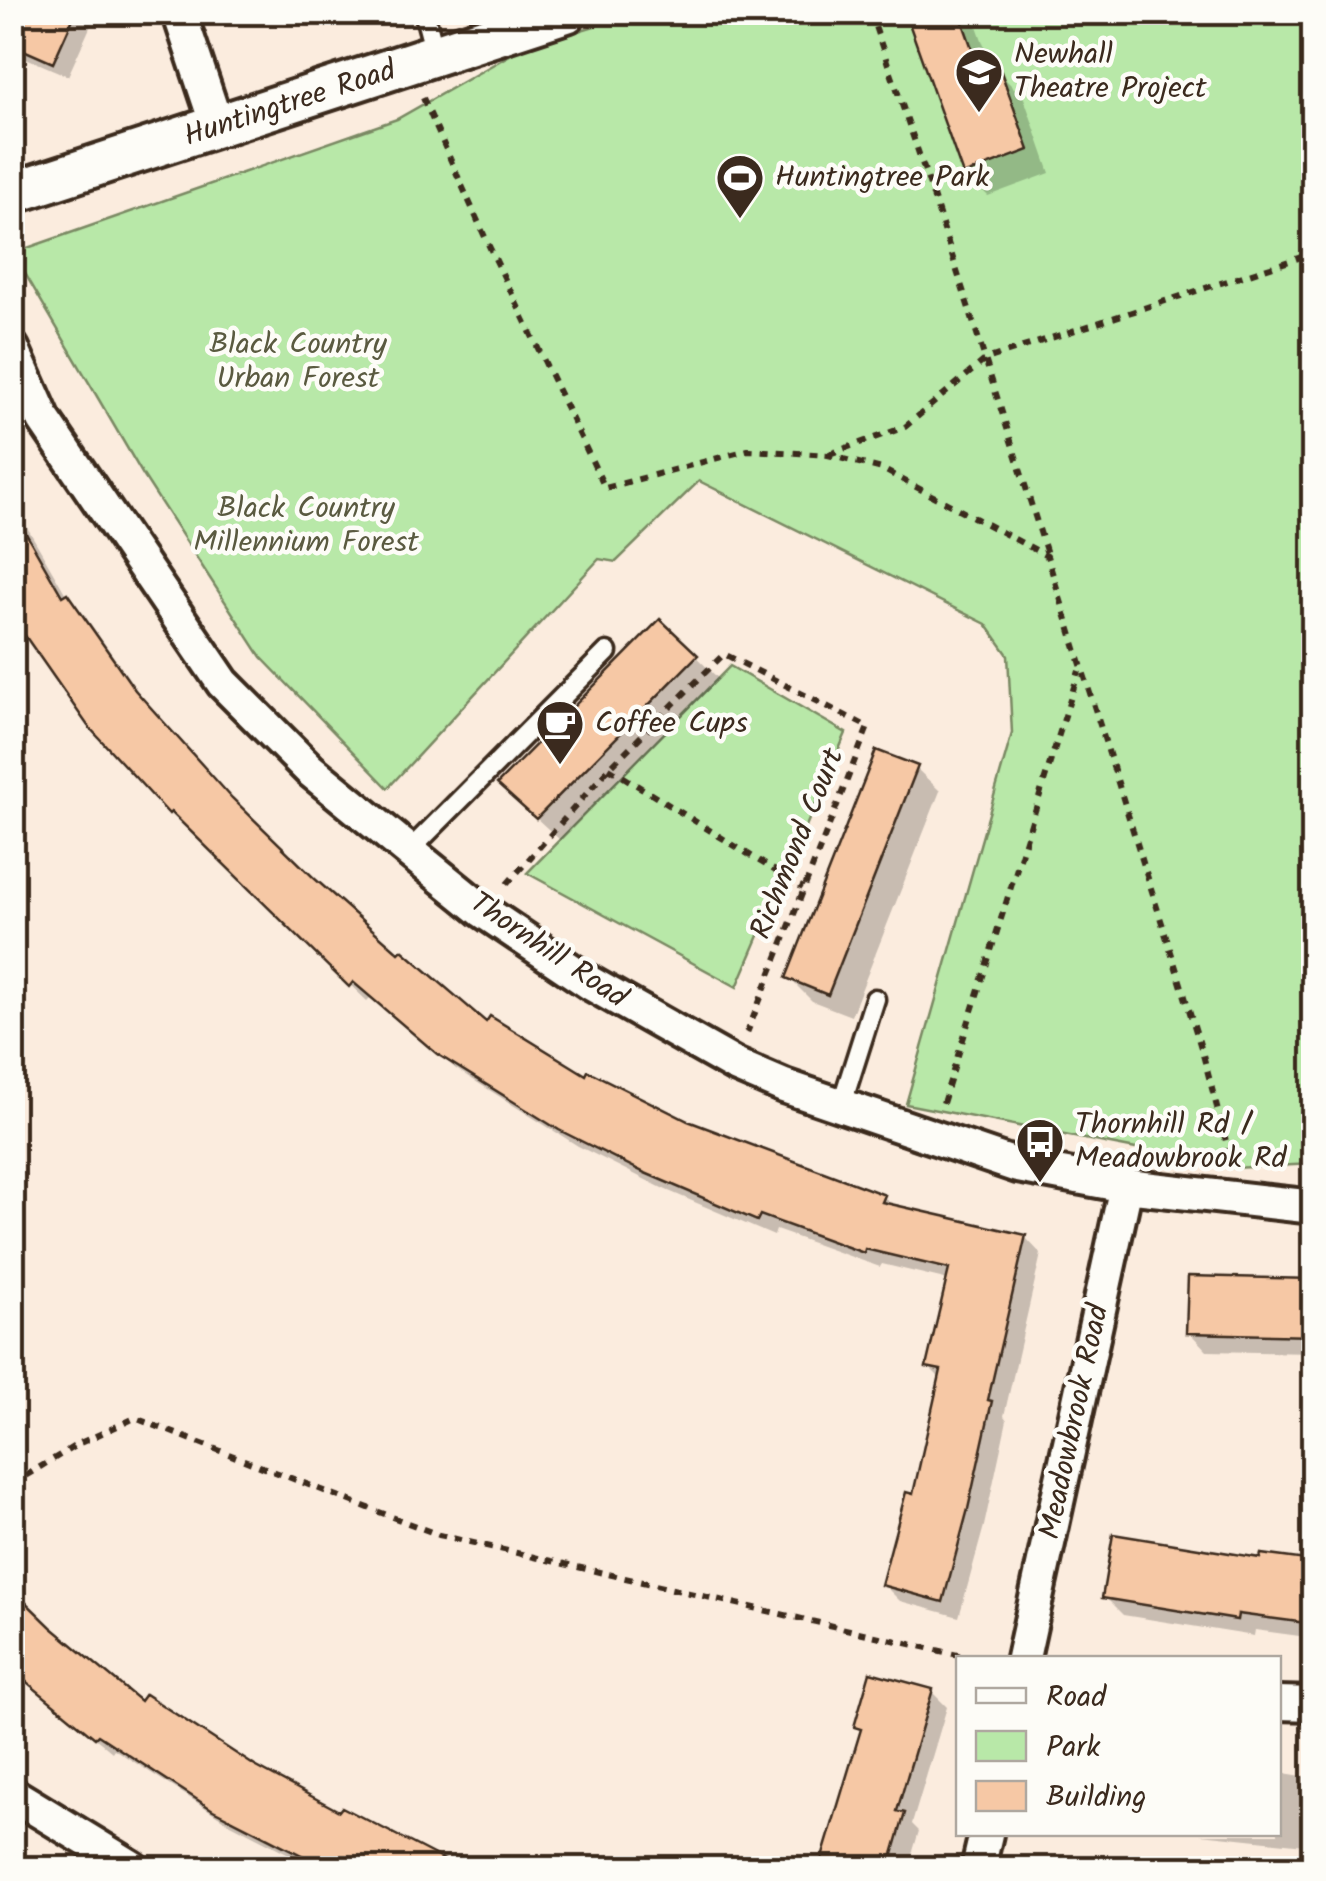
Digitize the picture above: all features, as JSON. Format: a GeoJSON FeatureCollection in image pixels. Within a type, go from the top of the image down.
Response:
{"type":"FeatureCollection","features":[{"type":"Feature","properties":{"kind":"street"},"geometry":{"type":"LineString","coordinates":[[179,12],[218,128]]}},
{"type":"Feature","properties":{"kind":"street","name":"Huntingtree Road"},"geometry":{"type":"LineString","coordinates":[[12,193],[566,12]]}},
{"type":"Feature","properties":{"kind":"street","name":"Thornhill Road"},"geometry":{"type":"LineString","coordinates":[[12,348],[44,420],[222,683],[310,770],[410,852],[483,911],[590,983],[734,1065],[1018,1166],[1126,1186],[1314,1207]]}},
{"type":"Feature","properties":{"kind":"street","name":"Meadowbrook Road"},"geometry":{"type":"LineString","coordinates":[[1023,1656],[1126,1186]]}},
{"type":"Feature","properties":{"kind":"street"},"geometry":{"type":"LineString","coordinates":[[1281,1702],[1314,1704]]}},
{"type":"Feature","properties":{"kind":"street"},"geometry":{"type":"LineString","coordinates":[[12,1794],[133,1868]]}},
{"type":"Feature","properties":{"kind":"street"},"geometry":{"type":"LineString","coordinates":[[978,1868],[986,1836]]}},
{"type":"Feature","properties":{"kind":"lane"},"geometry":{"type":"LineString","coordinates":[[422,59],[424,12]]}},
{"type":"Feature","properties":{"kind":"lane"},"geometry":{"type":"LineString","coordinates":[[410,852],[607,652]]}},
{"type":"Feature","properties":{"kind":"lane"},"geometry":{"type":"LineString","coordinates":[[842,1106],[875,999]]}},
{"type":"Feature","properties":{"kind":"path"},"geometry":{"type":"LineString","coordinates":[[870,12],[986,360],[1202,1051],[1241,1200]]}},
{"type":"Feature","properties":{"kind":"path"},"geometry":{"type":"LineString","coordinates":[[422,59],[489,246],[605,488],[748,450],[828,455],[882,469],[1047,556]]}},
{"type":"Feature","properties":{"kind":"path"},"geometry":{"type":"LineString","coordinates":[[828,455],[905,427],[986,360],[1314,252]]}},
{"type":"Feature","properties":{"kind":"path","name":"Richmond Court"},"geometry":{"type":"LineString","coordinates":[[483,911],[609,768],[724,654],[868,727],[734,1065]]}},
{"type":"Feature","properties":{"kind":"path"},"geometry":{"type":"LineString","coordinates":[[932,1137],[1080,668]]}},
{"type":"Feature","properties":{"kind":"path"},"geometry":{"type":"LineString","coordinates":[[609,768],[804,888]]}},
{"type":"Feature","properties":{"kind":"path"},"geometry":{"type":"LineString","coordinates":[[12,1484],[78,1444],[135,1418],[439,1535],[961,1656]]}},
{"type":"Feature","properties":{"kind":"green space"},"geometry":{"type":"Polygon","coordinates":[[[637,13],[1313,13],[1313,1164],[1233,1168],[906,1104],[1012,733],[1008,655],[986,624],[699,481],[616,562],[599,559],[388,788],[261,657],[143,475],[13,253],[397,119],[522,48],[637,13]]]}},
{"type":"Feature","properties":{"kind":"green space"},"geometry":{"type":"Polygon","coordinates":[[[730,666],[846,733],[737,987],[527,873],[730,666]]]}},
{"type":"Feature","properties":{"kind":"building"},"geometry":{"type":"Polygon","coordinates":[[[12,12],[76,12],[53,63],[12,45],[12,12]]]}},
{"type":"Feature","properties":{"kind":"building","name":"Newhall Theatre Project"},"geometry":{"type":"Polygon","coordinates":[[[905,12],[959,12],[983,79],[1001,72],[1029,150],[963,175],[905,12]]]}},
{"type":"Feature","properties":{"kind":"building"},"geometry":{"type":"Polygon","coordinates":[[[12,509],[62,596],[67,593],[135,690],[232,798],[399,953],[402,950],[486,1022],[490,1016],[586,1075],[588,1071],[688,1121],[885,1195],[882,1202],[1026,1235],[988,1400],[992,1401],[968,1509],[943,1602],[881,1585],[906,1492],[913,1494],[941,1370],[926,1367],[949,1269],[865,1249],[864,1253],[760,1215],[757,1221],[645,1173],[559,1130],[437,1054],[353,982],[349,987],[169,814],[88,726],[12,617],[12,509]]]}},
{"type":"Feature","properties":{"kind":"building"},"geometry":{"type":"Polygon","coordinates":[[[660,619],[698,655],[536,819],[497,784],[660,619]]]}},
{"type":"Feature","properties":{"kind":"building"},"geometry":{"type":"Polygon","coordinates":[[[876,750],[918,766],[828,995],[786,978],[876,750]]]}},
{"type":"Feature","properties":{"kind":"building"},"geometry":{"type":"Polygon","coordinates":[[[1188,1276],[1314,1279],[1314,1336],[1186,1333],[1188,1276]]]}},
{"type":"Feature","properties":{"kind":"building"},"geometry":{"type":"Polygon","coordinates":[[[1113,1534],[1260,1558],[1261,1554],[1314,1561],[1314,1624],[1238,1614],[1237,1620],[1102,1598],[1113,1534]]]}},
{"type":"Feature","properties":{"kind":"building"},"geometry":{"type":"Polygon","coordinates":[[[12,1589],[140,1701],[145,1694],[255,1766],[460,1868],[327,1868],[213,1810],[98,1735],[95,1738],[12,1670],[12,1589]]]}},
{"type":"Feature","properties":{"kind":"building"},"geometry":{"type":"Polygon","coordinates":[[[870,1672],[933,1689],[897,1811],[905,1813],[889,1868],[819,1868],[861,1729],[854,1727],[870,1672]]]}},
{"type":"Feature","properties":{"kind":"place","name":"Newhall Theatre Project"},"geometry":{"type":"Point","coordinates":[979,114]}},
{"type":"Feature","properties":{"kind":"place","name":"Huntingtree Park"},"geometry":{"type":"Point","coordinates":[740,220]}},
{"type":"Feature","properties":{"kind":"place","name":"Coffee Cups"},"geometry":{"type":"Point","coordinates":[560,766]}},
{"type":"Feature","properties":{"kind":"place","name":"Thornhill Rd / Meadowbrook Rd"},"geometry":{"type":"Point","coordinates":[1040,1184]}},
{"type":"Feature","properties":{"kind":"park label","name":"Black Country Urban Forest"},"geometry":{"type":"Point","coordinates":[298,362]}},
{"type":"Feature","properties":{"kind":"park label","name":"Black Country Millennium Forest"},"geometry":{"type":"Point","coordinates":[306,526]}}]}
